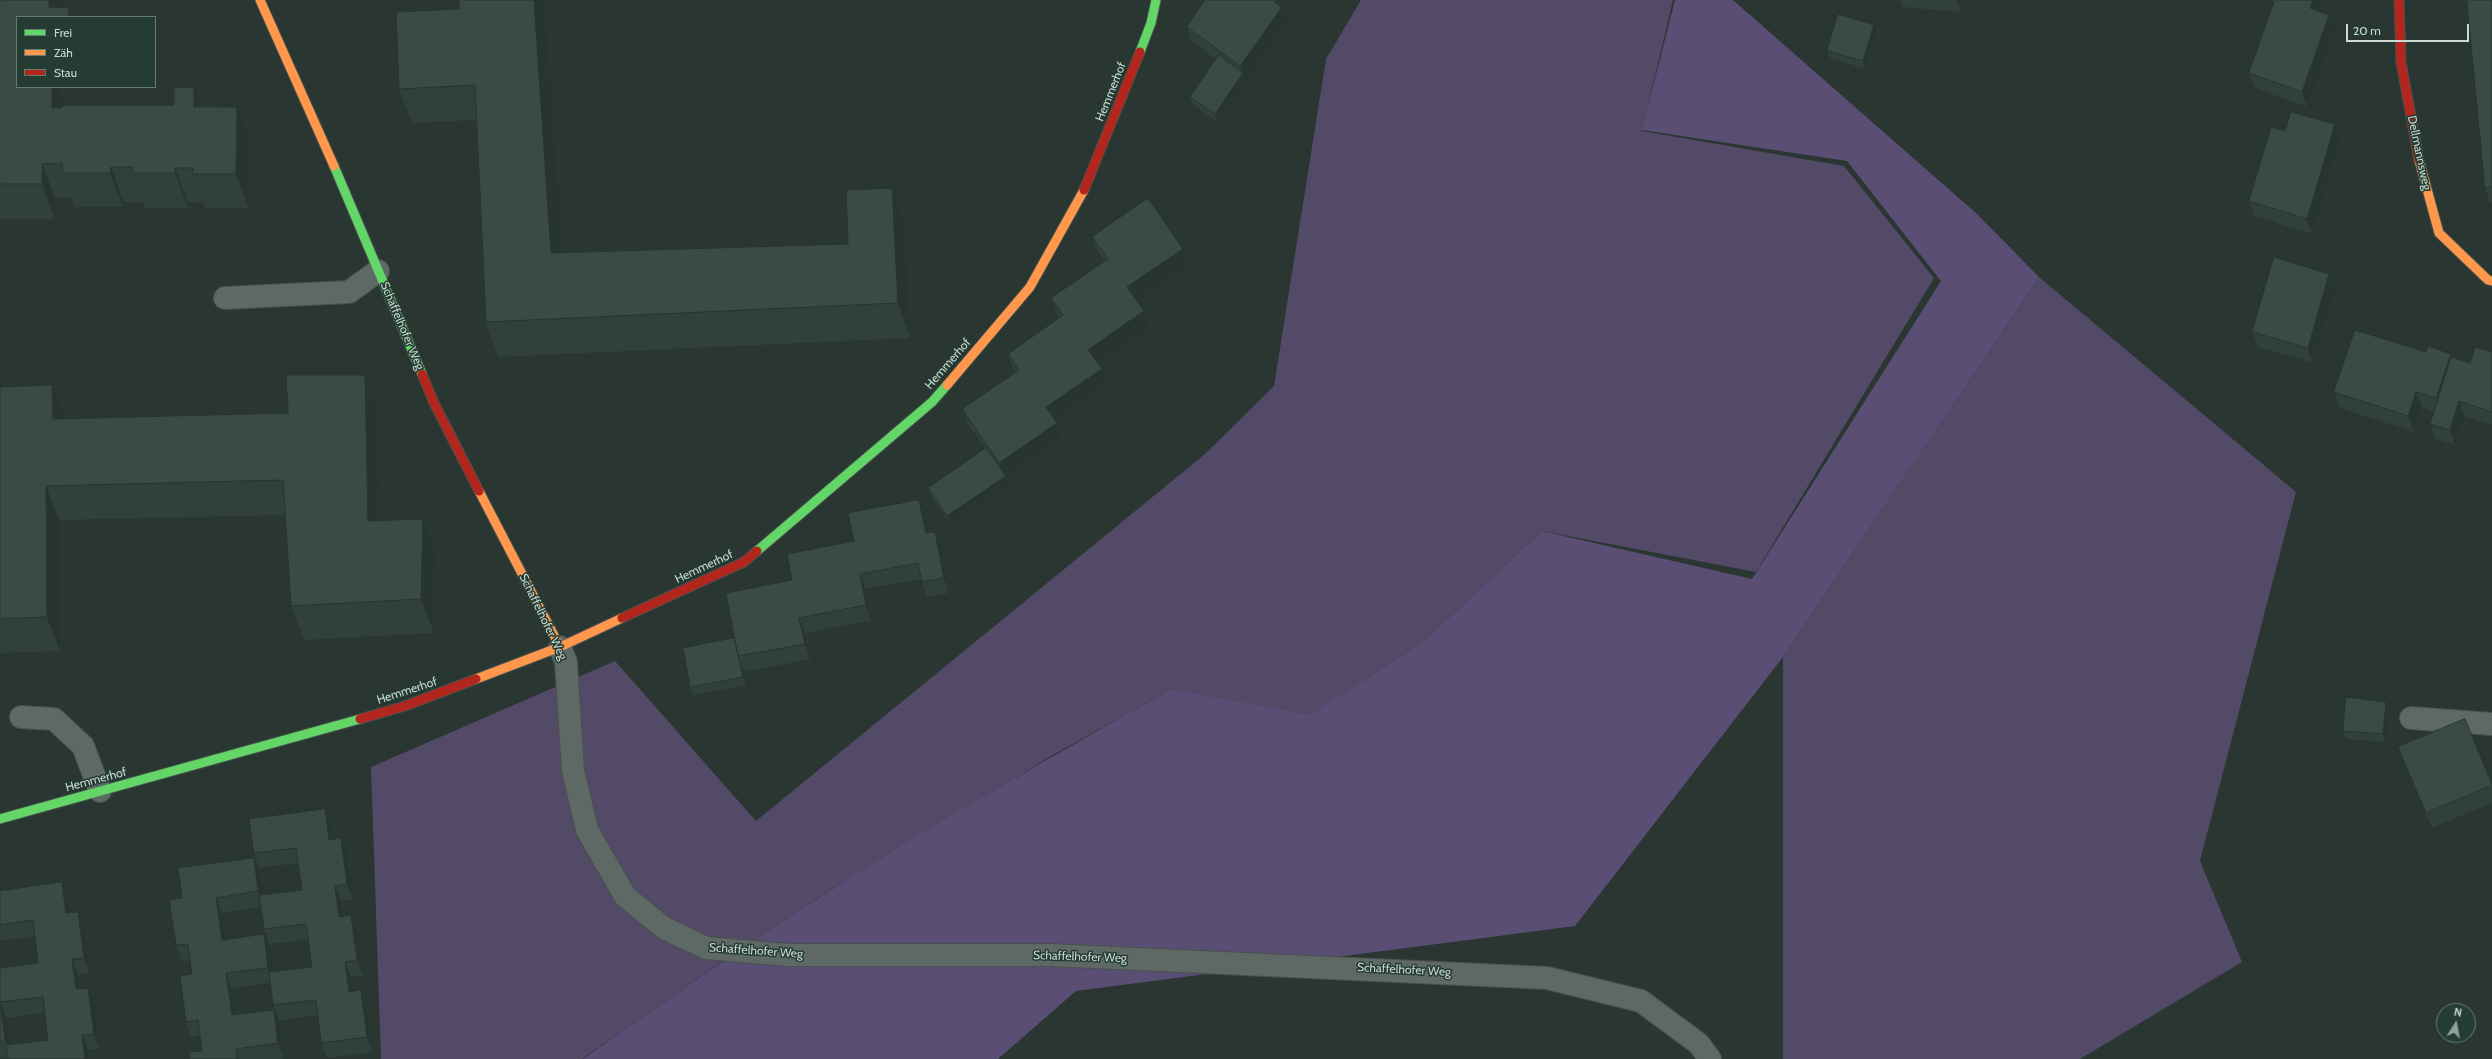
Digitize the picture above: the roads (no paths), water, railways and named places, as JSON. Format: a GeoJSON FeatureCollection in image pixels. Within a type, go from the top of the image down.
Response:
{"type":"FeatureCollection","features":[{"type":"Feature","properties":{"kind":"street","name":"Schaffelhofer Weg"},"geometry":{"type":"LineString","coordinates":[[260,0],[434,403],[560,647]]}},
{"type":"Feature","properties":{"kind":"street","name":"Hemmerhof"},"geometry":{"type":"LineString","coordinates":[[0,819],[405,706],[560,647],[744,562],[932,402],[1030,287],[1087,184],[1151,23],[1156,0]]}},
{"type":"Feature","properties":{"kind":"street","name":"Dellmannsweg"},"geometry":{"type":"LineString","coordinates":[[2399,0],[2402,62],[2420,174],[2439,233],[2488,280],[2492,281]]}},
{"type":"Feature","properties":{"kind":"lane"},"geometry":{"type":"LineString","coordinates":[[225,298],[349,292],[378,271]]}},
{"type":"Feature","properties":{"kind":"lane","name":"Schaffelhofer Weg"},"geometry":{"type":"LineString","coordinates":[[560,647],[566,662],[573,770],[587,830],[625,896],[664,928],[706,948],[788,955],[1050,955],[1547,978],[1641,1001],[1699,1044],[1710,1059]]}},
{"type":"Feature","properties":{"kind":"lane"},"geometry":{"type":"LineString","coordinates":[[21,717],[54,719],[83,746],[100,791]]}},
{"type":"Feature","properties":{"kind":"lane"},"geometry":{"type":"LineString","coordinates":[[2411,718],[2492,724]]}}]}
